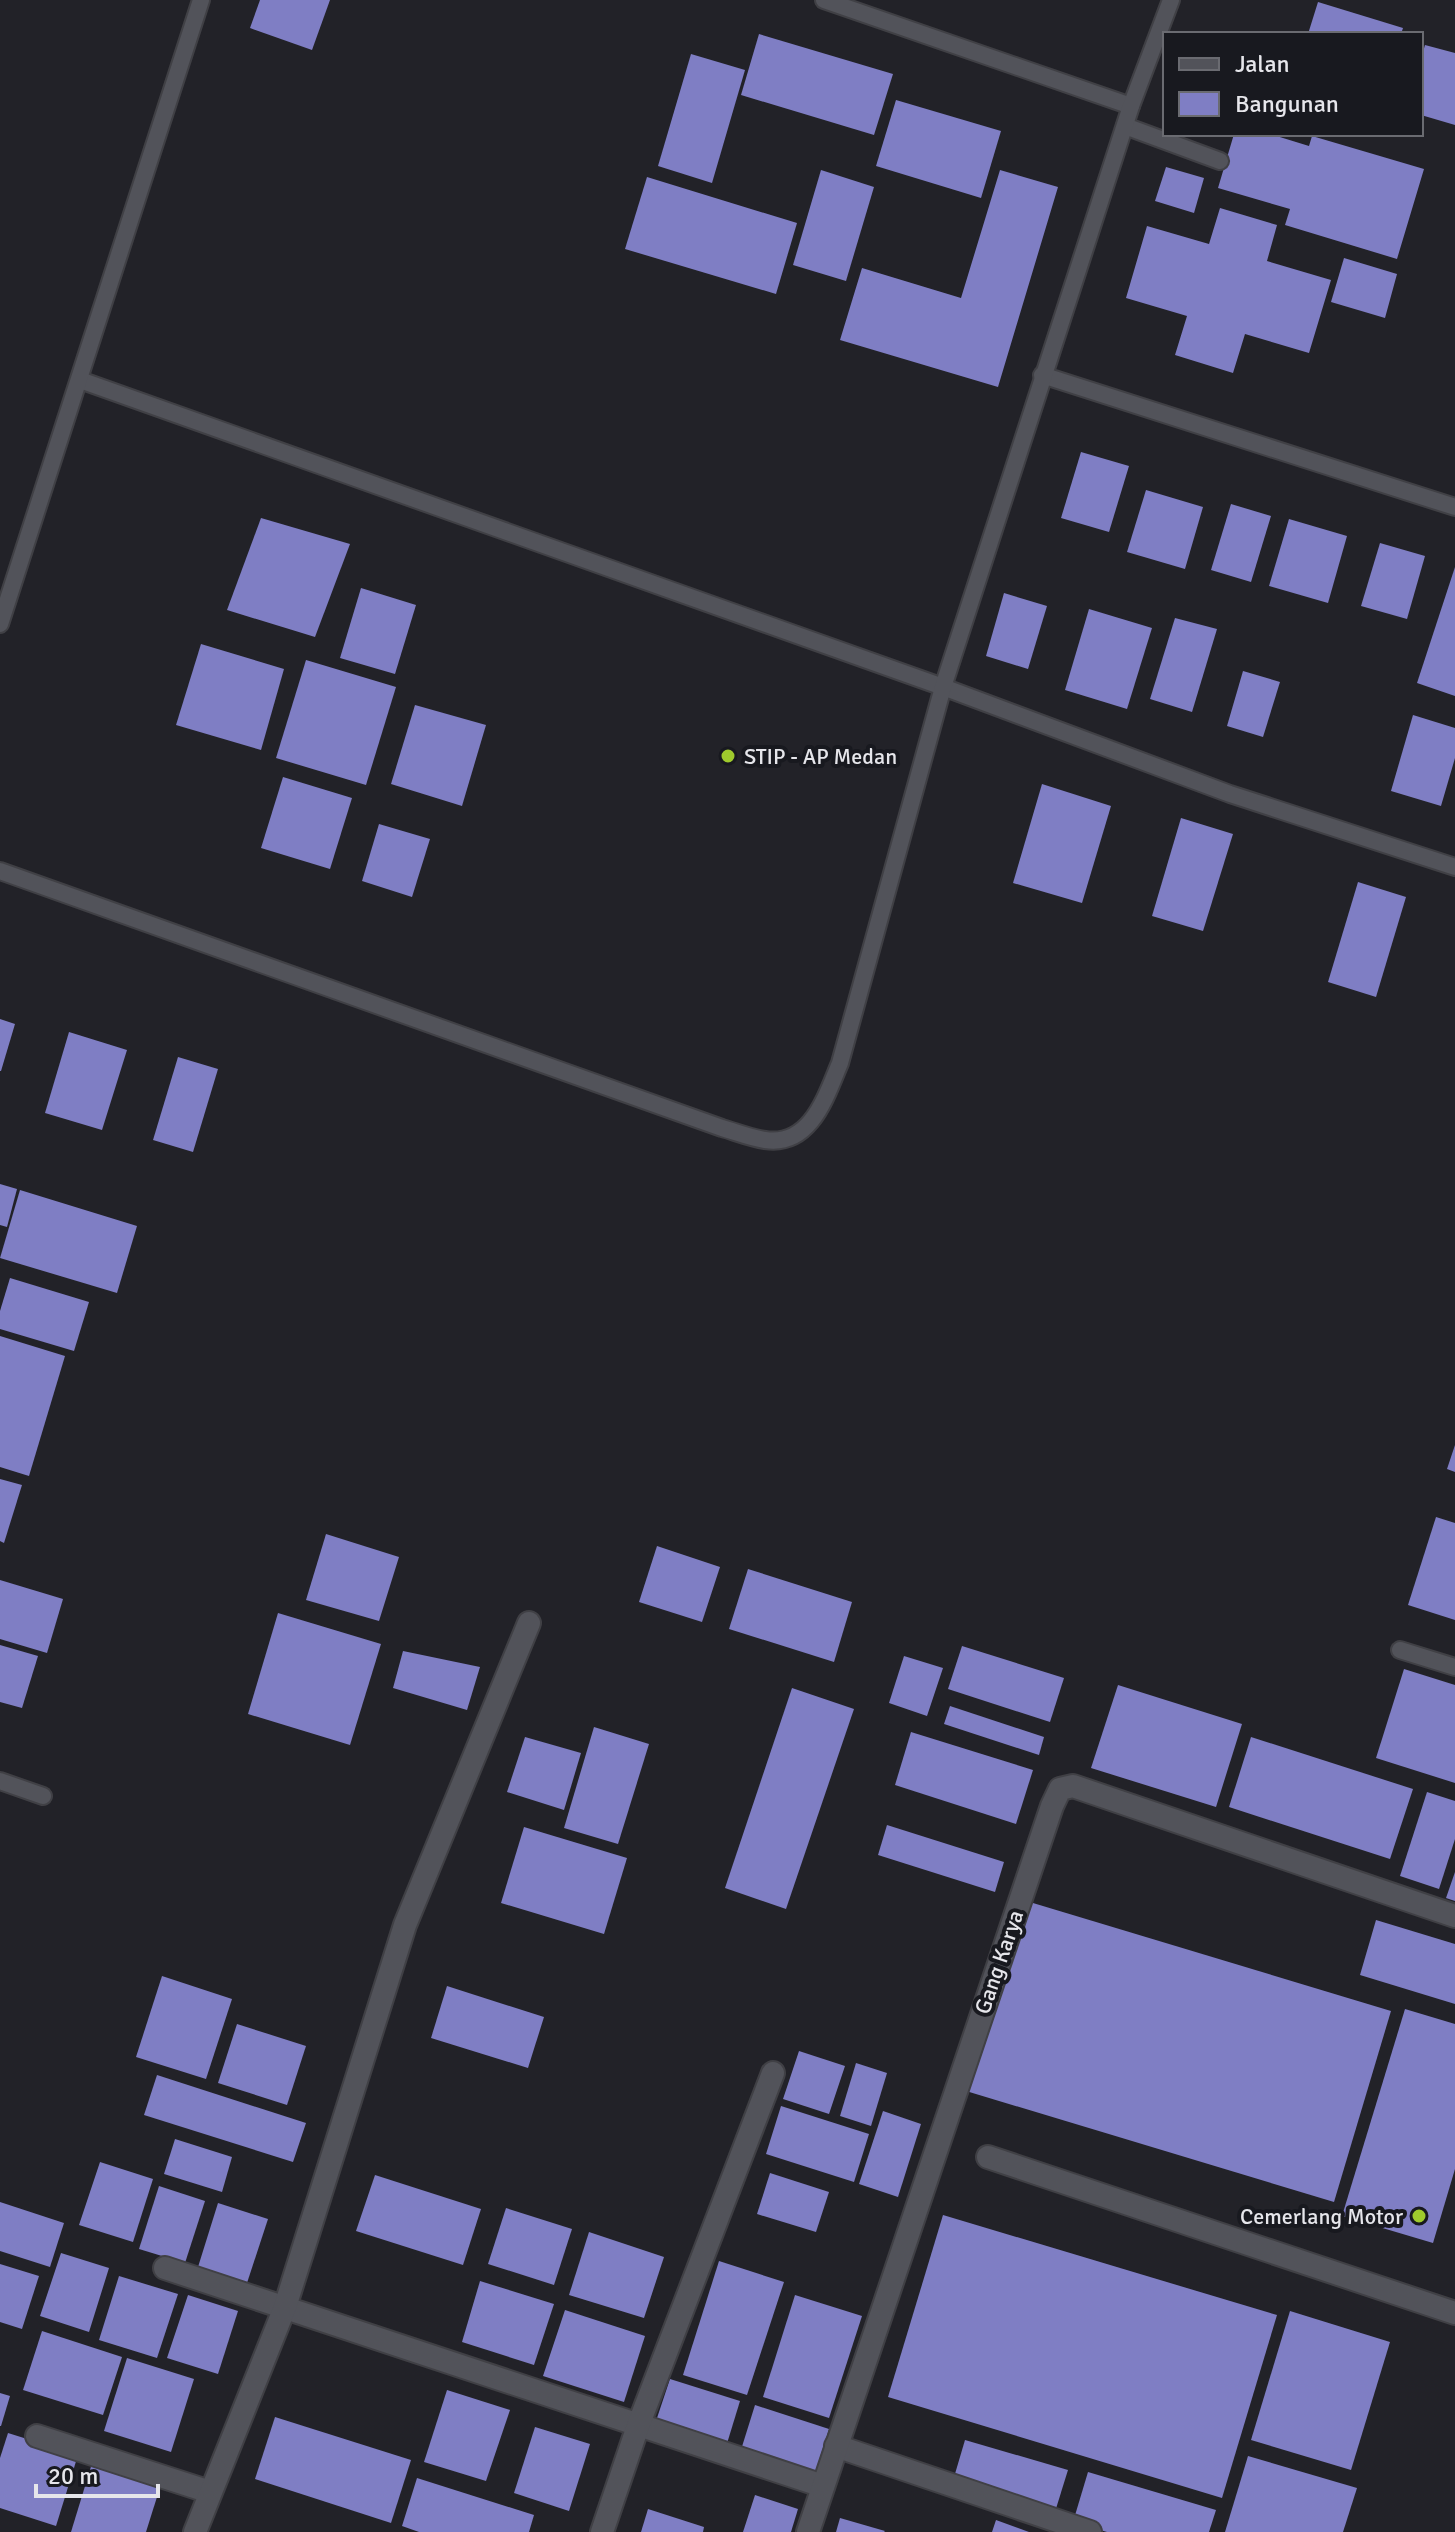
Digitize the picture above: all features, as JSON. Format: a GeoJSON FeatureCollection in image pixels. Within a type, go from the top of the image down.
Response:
{"type":"FeatureCollection","features":[{"type":"Feature","properties":{"kind":"street"},"geometry":{"type":"LineString","coordinates":[[195,2532],[285,2307],[405,1925],[529,1623]]}},
{"type":"Feature","properties":{"kind":"street","name":"Gang Karya"},"geometry":{"type":"LineString","coordinates":[[808,2532],[1060,1789],[1073,1786],[1455,1916]]}},
{"type":"Feature","properties":{"kind":"street"},"geometry":{"type":"LineString","coordinates":[[602,2532],[638,2426],[773,2073]]}},
{"type":"Feature","properties":{"kind":"street"},"geometry":{"type":"LineString","coordinates":[[988,2157],[1455,2313]]}},
{"type":"Feature","properties":{"kind":"street"},"geometry":{"type":"LineString","coordinates":[[165,2268],[823,2486]]}},
{"type":"Feature","properties":{"kind":"street"},"geometry":{"type":"LineString","coordinates":[[37,2436],[210,2492]]}},
{"type":"Feature","properties":{"kind":"street"},"geometry":{"type":"LineString","coordinates":[[836,2446],[1090,2532]]}},
{"type":"Feature","properties":{"kind":"lane"},"geometry":{"type":"LineString","coordinates":[[0,624],[201,0]]}},
{"type":"Feature","properties":{"kind":"lane"},"geometry":{"type":"LineString","coordinates":[[824,0],[1131,106]]}},
{"type":"Feature","properties":{"kind":"lane"},"geometry":{"type":"LineString","coordinates":[[0,871],[722,1128],[767,1140],[786,1138],[809,1126],[821,1108],[840,1063],[943,687],[1131,106],[1171,0]]}},
{"type":"Feature","properties":{"kind":"lane"},"geometry":{"type":"LineString","coordinates":[[1125,126],[1220,161]]}},
{"type":"Feature","properties":{"kind":"lane"},"geometry":{"type":"LineString","coordinates":[[1042,375],[1455,507]]}},
{"type":"Feature","properties":{"kind":"lane"},"geometry":{"type":"LineString","coordinates":[[80,380],[943,687],[1230,794],[1455,867]]}},
{"type":"Feature","properties":{"kind":"lane"},"geometry":{"type":"LineString","coordinates":[[1400,1650],[1455,1667]]}},
{"type":"Feature","properties":{"kind":"lane"},"geometry":{"type":"LineString","coordinates":[[0,1781],[43,1796]]}},
{"type":"Feature","properties":{"kind":"building"},"geometry":{"type":"Polygon","coordinates":[[[260,0],[330,0],[312,50],[250,28],[260,0]]]}},
{"type":"Feature","properties":{"kind":"building"},"geometry":{"type":"Polygon","coordinates":[[[1318,2],[1403,28],[1402,32],[1309,32],[1318,2]]]}},
{"type":"Feature","properties":{"kind":"building"},"geometry":{"type":"Polygon","coordinates":[[[759,34],[893,74],[874,135],[741,95],[759,34]]]}},
{"type":"Feature","properties":{"kind":"building"},"geometry":{"type":"Polygon","coordinates":[[[1425,45],[1455,53],[1455,125],[1423,116],[1425,45]]]}},
{"type":"Feature","properties":{"kind":"building"},"geometry":{"type":"Polygon","coordinates":[[[691,54],[745,70],[712,183],[658,166],[691,54]]]}},
{"type":"Feature","properties":{"kind":"building"},"geometry":{"type":"Polygon","coordinates":[[[896,100],[1001,131],[981,198],[876,166],[896,100]]]}},
{"type":"Feature","properties":{"kind":"building"},"geometry":{"type":"Polygon","coordinates":[[[1233,136],[1276,136],[1309,146],[1312,136],[1424,169],[1397,259],[1285,225],[1290,209],[1218,188],[1233,136]]]}},
{"type":"Feature","properties":{"kind":"building"},"geometry":{"type":"Polygon","coordinates":[[[1166,167],[1204,178],[1194,213],[1155,201],[1166,167]]]}},
{"type":"Feature","properties":{"kind":"building"},"geometry":{"type":"Polygon","coordinates":[[[821,170],[874,187],[846,281],[793,265],[821,170]]]}},
{"type":"Feature","properties":{"kind":"building"},"geometry":{"type":"Polygon","coordinates":[[[1000,170],[1058,187],[998,387],[840,340],[862,268],[961,298],[1000,170]]]}},
{"type":"Feature","properties":{"kind":"building"},"geometry":{"type":"Polygon","coordinates":[[[647,177],[797,223],[776,294],[625,249],[647,177]]]}},
{"type":"Feature","properties":{"kind":"building"},"geometry":{"type":"Polygon","coordinates":[[[1220,208],[1277,225],[1267,261],[1331,280],[1309,353],[1245,334],[1233,373],[1175,355],[1187,316],[1126,298],[1147,226],[1209,244],[1220,208]]]}},
{"type":"Feature","properties":{"kind":"building"},"geometry":{"type":"Polygon","coordinates":[[[1344,258],[1397,274],[1385,318],[1331,302],[1344,258]]]}},
{"type":"Feature","properties":{"kind":"building"},"geometry":{"type":"Polygon","coordinates":[[[1081,452],[1129,466],[1109,532],[1061,518],[1081,452]]]}},
{"type":"Feature","properties":{"kind":"building"},"geometry":{"type":"Polygon","coordinates":[[[1146,490],[1203,507],[1185,569],[1127,552],[1146,490]]]}},
{"type":"Feature","properties":{"kind":"building"},"geometry":{"type":"Polygon","coordinates":[[[1231,504],[1271,516],[1251,582],[1211,570],[1231,504]]]}},
{"type":"Feature","properties":{"kind":"building"},"geometry":{"type":"Polygon","coordinates":[[[261,518],[350,544],[315,637],[227,610],[261,518]]]}},
{"type":"Feature","properties":{"kind":"building"},"geometry":{"type":"Polygon","coordinates":[[[1289,519],[1347,536],[1328,603],[1269,586],[1289,519]]]}},
{"type":"Feature","properties":{"kind":"building"},"geometry":{"type":"Polygon","coordinates":[[[1380,543],[1425,556],[1407,619],[1361,606],[1380,543]]]}},
{"type":"Feature","properties":{"kind":"building"},"geometry":{"type":"Polygon","coordinates":[[[1455,567],[1455,696],[1417,683],[1455,567]]]}},
{"type":"Feature","properties":{"kind":"building"},"geometry":{"type":"Polygon","coordinates":[[[361,588],[416,605],[395,674],[340,658],[361,588]]]}},
{"type":"Feature","properties":{"kind":"building"},"geometry":{"type":"Polygon","coordinates":[[[1004,593],[1047,606],[1028,669],[986,656],[1004,593]]]}},
{"type":"Feature","properties":{"kind":"building"},"geometry":{"type":"Polygon","coordinates":[[[1089,609],[1152,628],[1127,709],[1065,690],[1089,609]]]}},
{"type":"Feature","properties":{"kind":"building"},"geometry":{"type":"Polygon","coordinates":[[[1175,618],[1217,629],[1192,712],[1150,699],[1175,618]]]}},
{"type":"Feature","properties":{"kind":"building"},"geometry":{"type":"Polygon","coordinates":[[[201,644],[284,669],[261,750],[176,725],[201,644]]]}},
{"type":"Feature","properties":{"kind":"building"},"geometry":{"type":"Polygon","coordinates":[[[306,660],[396,687],[366,785],[276,758],[306,660]]]}},
{"type":"Feature","properties":{"kind":"building"},"geometry":{"type":"Polygon","coordinates":[[[1243,671],[1280,682],[1263,737],[1227,726],[1243,671]]]}},
{"type":"Feature","properties":{"kind":"building"},"geometry":{"type":"Polygon","coordinates":[[[415,705],[486,725],[462,806],[391,784],[415,705]]]}},
{"type":"Feature","properties":{"kind":"building"},"geometry":{"type":"Polygon","coordinates":[[[1413,715],[1455,728],[1455,758],[1441,806],[1391,791],[1413,715]]]}},
{"type":"Feature","properties":{"kind":"building"},"geometry":{"type":"Polygon","coordinates":[[[283,777],[352,798],[330,869],[261,848],[283,777]]]}},
{"type":"Feature","properties":{"kind":"building"},"geometry":{"type":"Polygon","coordinates":[[[1042,784],[1111,806],[1082,903],[1013,883],[1042,784]]]}},
{"type":"Feature","properties":{"kind":"building"},"geometry":{"type":"Polygon","coordinates":[[[1181,818],[1233,834],[1203,931],[1152,916],[1181,818]]]}},
{"type":"Feature","properties":{"kind":"building"},"geometry":{"type":"Polygon","coordinates":[[[379,824],[430,839],[412,897],[362,881],[379,824]]]}},
{"type":"Feature","properties":{"kind":"building"},"geometry":{"type":"Polygon","coordinates":[[[1358,882],[1406,897],[1376,997],[1328,982],[1358,882]]]}},
{"type":"Feature","properties":{"kind":"building"},"geometry":{"type":"Polygon","coordinates":[[[0,1019],[15,1024],[1,1071],[0,1071],[0,1019]]]}},
{"type":"Feature","properties":{"kind":"building"},"geometry":{"type":"Polygon","coordinates":[[[69,1032],[127,1050],[102,1130],[45,1113],[69,1032]]]}},
{"type":"Feature","properties":{"kind":"building"},"geometry":{"type":"Polygon","coordinates":[[[178,1057],[218,1069],[193,1152],[153,1140],[178,1057]]]}},
{"type":"Feature","properties":{"kind":"building"},"geometry":{"type":"Polygon","coordinates":[[[0,1184],[17,1189],[7,1227],[0,1225],[0,1184]]]}},
{"type":"Feature","properties":{"kind":"building"},"geometry":{"type":"Polygon","coordinates":[[[20,1190],[137,1226],[117,1293],[0,1258],[20,1190]]]}},
{"type":"Feature","properties":{"kind":"building"},"geometry":{"type":"Polygon","coordinates":[[[10,1278],[89,1302],[74,1351],[0,1329],[0,1311],[10,1278]]]}},
{"type":"Feature","properties":{"kind":"building"},"geometry":{"type":"Polygon","coordinates":[[[0,1336],[65,1356],[29,1476],[0,1467],[0,1336]]]}},
{"type":"Feature","properties":{"kind":"building"},"geometry":{"type":"Polygon","coordinates":[[[1455,1445],[1455,1472],[1447,1469],[1455,1445]]]}},
{"type":"Feature","properties":{"kind":"building"},"geometry":{"type":"Polygon","coordinates":[[[0,1479],[22,1485],[4,1543],[0,1541],[0,1479]]]}},
{"type":"Feature","properties":{"kind":"building"},"geometry":{"type":"Polygon","coordinates":[[[1436,1517],[1455,1523],[1455,1620],[1408,1605],[1436,1517]]]}},
{"type":"Feature","properties":{"kind":"building"},"geometry":{"type":"Polygon","coordinates":[[[326,1534],[399,1557],[379,1621],[306,1600],[326,1534]]]}},
{"type":"Feature","properties":{"kind":"building"},"geometry":{"type":"Polygon","coordinates":[[[657,1546],[720,1567],[702,1622],[639,1602],[657,1546]]]}},
{"type":"Feature","properties":{"kind":"building"},"geometry":{"type":"Polygon","coordinates":[[[748,1569],[852,1602],[834,1662],[729,1629],[748,1569]]]}},
{"type":"Feature","properties":{"kind":"building"},"geometry":{"type":"Polygon","coordinates":[[[0,1580],[63,1599],[47,1653],[0,1639],[0,1580]]]}},
{"type":"Feature","properties":{"kind":"building"},"geometry":{"type":"Polygon","coordinates":[[[278,1613],[381,1644],[350,1745],[248,1714],[278,1613]]]}},
{"type":"Feature","properties":{"kind":"building"},"geometry":{"type":"Polygon","coordinates":[[[0,1645],[38,1656],[22,1708],[0,1702],[0,1645]]]}},
{"type":"Feature","properties":{"kind":"building"},"geometry":{"type":"Polygon","coordinates":[[[962,1646],[1064,1678],[1050,1722],[948,1689],[962,1646]]]}},
{"type":"Feature","properties":{"kind":"building"},"geometry":{"type":"Polygon","coordinates":[[[403,1651],[480,1667],[467,1710],[393,1688],[403,1651]]]}},
{"type":"Feature","properties":{"kind":"building"},"geometry":{"type":"Polygon","coordinates":[[[904,1656],[943,1668],[927,1716],[889,1703],[904,1656]]]}},
{"type":"Feature","properties":{"kind":"building"},"geometry":{"type":"Polygon","coordinates":[[[1404,1669],[1455,1685],[1455,1783],[1376,1758],[1404,1669]]]}},
{"type":"Feature","properties":{"kind":"building"},"geometry":{"type":"Polygon","coordinates":[[[1118,1685],[1242,1724],[1216,1807],[1091,1768],[1118,1685]]]}},
{"type":"Feature","properties":{"kind":"building"},"geometry":{"type":"Polygon","coordinates":[[[792,1688],[854,1709],[786,1909],[725,1888],[792,1688]]]}},
{"type":"Feature","properties":{"kind":"building"},"geometry":{"type":"Polygon","coordinates":[[[950,1706],[1044,1737],[1039,1755],[944,1724],[950,1706]]]}},
{"type":"Feature","properties":{"kind":"building"},"geometry":{"type":"Polygon","coordinates":[[[594,1727],[649,1744],[618,1844],[564,1828],[594,1727]]]}},
{"type":"Feature","properties":{"kind":"building"},"geometry":{"type":"Polygon","coordinates":[[[911,1732],[1033,1770],[1016,1824],[895,1785],[911,1732]]]}},
{"type":"Feature","properties":{"kind":"building"},"geometry":{"type":"Polygon","coordinates":[[[525,1737],[581,1753],[564,1810],[507,1792],[525,1737]]]}},
{"type":"Feature","properties":{"kind":"building"},"geometry":{"type":"Polygon","coordinates":[[[1251,1737],[1413,1789],[1390,1859],[1229,1807],[1251,1737]]]}},
{"type":"Feature","properties":{"kind":"building"},"geometry":{"type":"Polygon","coordinates":[[[1427,1792],[1455,1801],[1455,1839],[1439,1889],[1400,1876],[1427,1792]]]}},
{"type":"Feature","properties":{"kind":"building"},"geometry":{"type":"Polygon","coordinates":[[[887,1825],[1004,1862],[995,1892],[878,1855],[887,1825]]]}},
{"type":"Feature","properties":{"kind":"building"},"geometry":{"type":"Polygon","coordinates":[[[524,1827],[627,1858],[604,1934],[501,1903],[524,1827]]]}},
{"type":"Feature","properties":{"kind":"building"},"geometry":{"type":"Polygon","coordinates":[[[1455,1872],[1455,1901],[1446,1898],[1455,1872]]]}},
{"type":"Feature","properties":{"kind":"building"},"geometry":{"type":"Polygon","coordinates":[[[1023,1900],[1391,2011],[1334,2202],[966,2091],[1023,1900]]]}},
{"type":"Feature","properties":{"kind":"building"},"geometry":{"type":"Polygon","coordinates":[[[1376,1920],[1455,1944],[1455,2004],[1360,1975],[1376,1920]]]}},
{"type":"Feature","properties":{"kind":"building"},"geometry":{"type":"Polygon","coordinates":[[[162,1976],[232,1999],[206,2079],[136,2057],[162,1976]]]}},
{"type":"Feature","properties":{"kind":"building"},"geometry":{"type":"Polygon","coordinates":[[[447,1986],[544,2017],[528,2068],[431,2038],[447,1986]]]}},
{"type":"Feature","properties":{"kind":"building"},"geometry":{"type":"Polygon","coordinates":[[[1405,2009],[1455,2024],[1455,2169],[1433,2243],[1342,2216],[1405,2009]]]}},
{"type":"Feature","properties":{"kind":"building"},"geometry":{"type":"Polygon","coordinates":[[[237,2024],[306,2046],[287,2105],[218,2083],[237,2024]]]}},
{"type":"Feature","properties":{"kind":"building"},"geometry":{"type":"Polygon","coordinates":[[[799,2051],[845,2066],[829,2114],[783,2099],[799,2051]]]}},
{"type":"Feature","properties":{"kind":"building"},"geometry":{"type":"Polygon","coordinates":[[[856,2063],[887,2073],[871,2126],[840,2116],[856,2063]]]}},
{"type":"Feature","properties":{"kind":"building"},"geometry":{"type":"Polygon","coordinates":[[[157,2075],[306,2123],[293,2162],[144,2115],[157,2075]]]}},
{"type":"Feature","properties":{"kind":"building"},"geometry":{"type":"Polygon","coordinates":[[[781,2106],[869,2134],[854,2182],[766,2154],[781,2106]]]}},
{"type":"Feature","properties":{"kind":"building"},"geometry":{"type":"Polygon","coordinates":[[[883,2111],[921,2124],[898,2197],[859,2184],[883,2111]]]}},
{"type":"Feature","properties":{"kind":"building"},"geometry":{"type":"Polygon","coordinates":[[[175,2139],[232,2157],[222,2192],[164,2174],[175,2139]]]}},
{"type":"Feature","properties":{"kind":"building"},"geometry":{"type":"Polygon","coordinates":[[[100,2162],[153,2179],[133,2242],[79,2225],[100,2162]]]}},
{"type":"Feature","properties":{"kind":"building"},"geometry":{"type":"Polygon","coordinates":[[[770,2173],[829,2192],[816,2232],[757,2214],[770,2173]]]}},
{"type":"Feature","properties":{"kind":"building"},"geometry":{"type":"Polygon","coordinates":[[[375,2175],[481,2209],[463,2265],[356,2231],[375,2175]]]}},
{"type":"Feature","properties":{"kind":"building"},"geometry":{"type":"Polygon","coordinates":[[[159,2186],[205,2201],[185,2263],[139,2249],[159,2186]]]}},
{"type":"Feature","properties":{"kind":"building"},"geometry":{"type":"Polygon","coordinates":[[[0,2202],[64,2223],[50,2267],[0,2251],[0,2202]]]}},
{"type":"Feature","properties":{"kind":"building"},"geometry":{"type":"Polygon","coordinates":[[[218,2203],[268,2219],[247,2283],[198,2267],[218,2203]]]}},
{"type":"Feature","properties":{"kind":"building"},"geometry":{"type":"Polygon","coordinates":[[[506,2208],[572,2229],[554,2285],[488,2264],[506,2208]]]}},
{"type":"Feature","properties":{"kind":"building"},"geometry":{"type":"Polygon","coordinates":[[[943,2215],[1277,2315],[1222,2498],[888,2397],[943,2215]]]}},
{"type":"Feature","properties":{"kind":"building"},"geometry":{"type":"Polygon","coordinates":[[[589,2232],[664,2257],[644,2318],[569,2295],[589,2232]]]}},
{"type":"Feature","properties":{"kind":"building"},"geometry":{"type":"Polygon","coordinates":[[[61,2253],[109,2268],[89,2332],[40,2316],[61,2253]]]}},
{"type":"Feature","properties":{"kind":"building"},"geometry":{"type":"Polygon","coordinates":[[[719,2261],[784,2282],[747,2395],[683,2375],[719,2261]]]}},
{"type":"Feature","properties":{"kind":"building"},"geometry":{"type":"Polygon","coordinates":[[[0,2264],[39,2276],[22,2329],[0,2322],[0,2264]]]}},
{"type":"Feature","properties":{"kind":"building"},"geometry":{"type":"Polygon","coordinates":[[[119,2276],[178,2294],[157,2358],[99,2340],[119,2276]]]}},
{"type":"Feature","properties":{"kind":"building"},"geometry":{"type":"Polygon","coordinates":[[[480,2281],[554,2304],[534,2365],[462,2342],[480,2281]]]}},
{"type":"Feature","properties":{"kind":"building"},"geometry":{"type":"Polygon","coordinates":[[[188,2295],[238,2311],[218,2374],[167,2358],[188,2295]]]}},
{"type":"Feature","properties":{"kind":"building"},"geometry":{"type":"Polygon","coordinates":[[[795,2295],[862,2316],[829,2418],[763,2397],[795,2295]]]}},
{"type":"Feature","properties":{"kind":"building"},"geometry":{"type":"Polygon","coordinates":[[[565,2310],[645,2336],[624,2402],[543,2376],[565,2310]]]}},
{"type":"Feature","properties":{"kind":"building"},"geometry":{"type":"Polygon","coordinates":[[[1290,2311],[1390,2342],[1351,2470],[1251,2440],[1290,2311]]]}},
{"type":"Feature","properties":{"kind":"building"},"geometry":{"type":"Polygon","coordinates":[[[42,2331],[122,2357],[103,2415],[23,2390],[42,2331]]]}},
{"type":"Feature","properties":{"kind":"building"},"geometry":{"type":"Polygon","coordinates":[[[127,2358],[194,2379],[171,2452],[104,2431],[127,2358]]]}},
{"type":"Feature","properties":{"kind":"building"},"geometry":{"type":"Polygon","coordinates":[[[670,2379],[740,2401],[725,2450],[654,2427],[670,2379]]]}},
{"type":"Feature","properties":{"kind":"building"},"geometry":{"type":"Polygon","coordinates":[[[447,2390],[510,2410],[486,2481],[424,2462],[447,2390]]]}},
{"type":"Feature","properties":{"kind":"building"},"geometry":{"type":"Polygon","coordinates":[[[0,2393],[10,2396],[1,2426],[0,2426],[0,2393]]]}},
{"type":"Feature","properties":{"kind":"building"},"geometry":{"type":"Polygon","coordinates":[[[755,2405],[829,2429],[814,2476],[740,2453],[755,2405]]]}},
{"type":"Feature","properties":{"kind":"building"},"geometry":{"type":"Polygon","coordinates":[[[275,2417],[411,2460],[391,2523],[255,2479],[275,2417]]]}},
{"type":"Feature","properties":{"kind":"building"},"geometry":{"type":"Polygon","coordinates":[[[535,2427],[590,2444],[569,2511],[514,2493],[535,2427]]]}},
{"type":"Feature","properties":{"kind":"building"},"geometry":{"type":"Polygon","coordinates":[[[8,2433],[78,2455],[56,2526],[0,2508],[0,2458],[8,2433]]]}},
{"type":"Feature","properties":{"kind":"building"},"geometry":{"type":"Polygon","coordinates":[[[965,2440],[1068,2470],[1054,2515],[952,2484],[965,2440]]]}},
{"type":"Feature","properties":{"kind":"building"},"geometry":{"type":"Polygon","coordinates":[[[1248,2456],[1357,2488],[1343,2532],[1225,2532],[1248,2456]]]}},
{"type":"Feature","properties":{"kind":"building"},"geometry":{"type":"Polygon","coordinates":[[[93,2460],[162,2481],[146,2532],[71,2532],[93,2460]]]}},
{"type":"Feature","properties":{"kind":"building"},"geometry":{"type":"Polygon","coordinates":[[[1088,2472],[1216,2510],[1209,2532],[1107,2532],[1073,2522],[1088,2472]]]}},
{"type":"Feature","properties":{"kind":"building"},"geometry":{"type":"Polygon","coordinates":[[[417,2478],[534,2515],[529,2532],[419,2532],[402,2526],[417,2478]]]}},
{"type":"Feature","properties":{"kind":"building"},"geometry":{"type":"Polygon","coordinates":[[[755,2495],[798,2509],[791,2532],[743,2532],[755,2495]]]}},
{"type":"Feature","properties":{"kind":"building"},"geometry":{"type":"Polygon","coordinates":[[[648,2509],[704,2527],[703,2532],[641,2532],[648,2509]]]}},
{"type":"Feature","properties":{"kind":"building"},"geometry":{"type":"Polygon","coordinates":[[[840,2518],[885,2531],[836,2532],[840,2518]]]}},
{"type":"Feature","properties":{"kind":"building"},"geometry":{"type":"Polygon","coordinates":[[[996,2520],[1029,2532],[992,2532],[996,2520]]]}},
{"type":"Feature","properties":{"kind":"place","name":"STIP - AP Medan"},"geometry":{"type":"Point","coordinates":[728,756]}},
{"type":"Feature","properties":{"kind":"place","name":"Cemerlang Motor"},"geometry":{"type":"Point","coordinates":[1419,2216]}}]}
